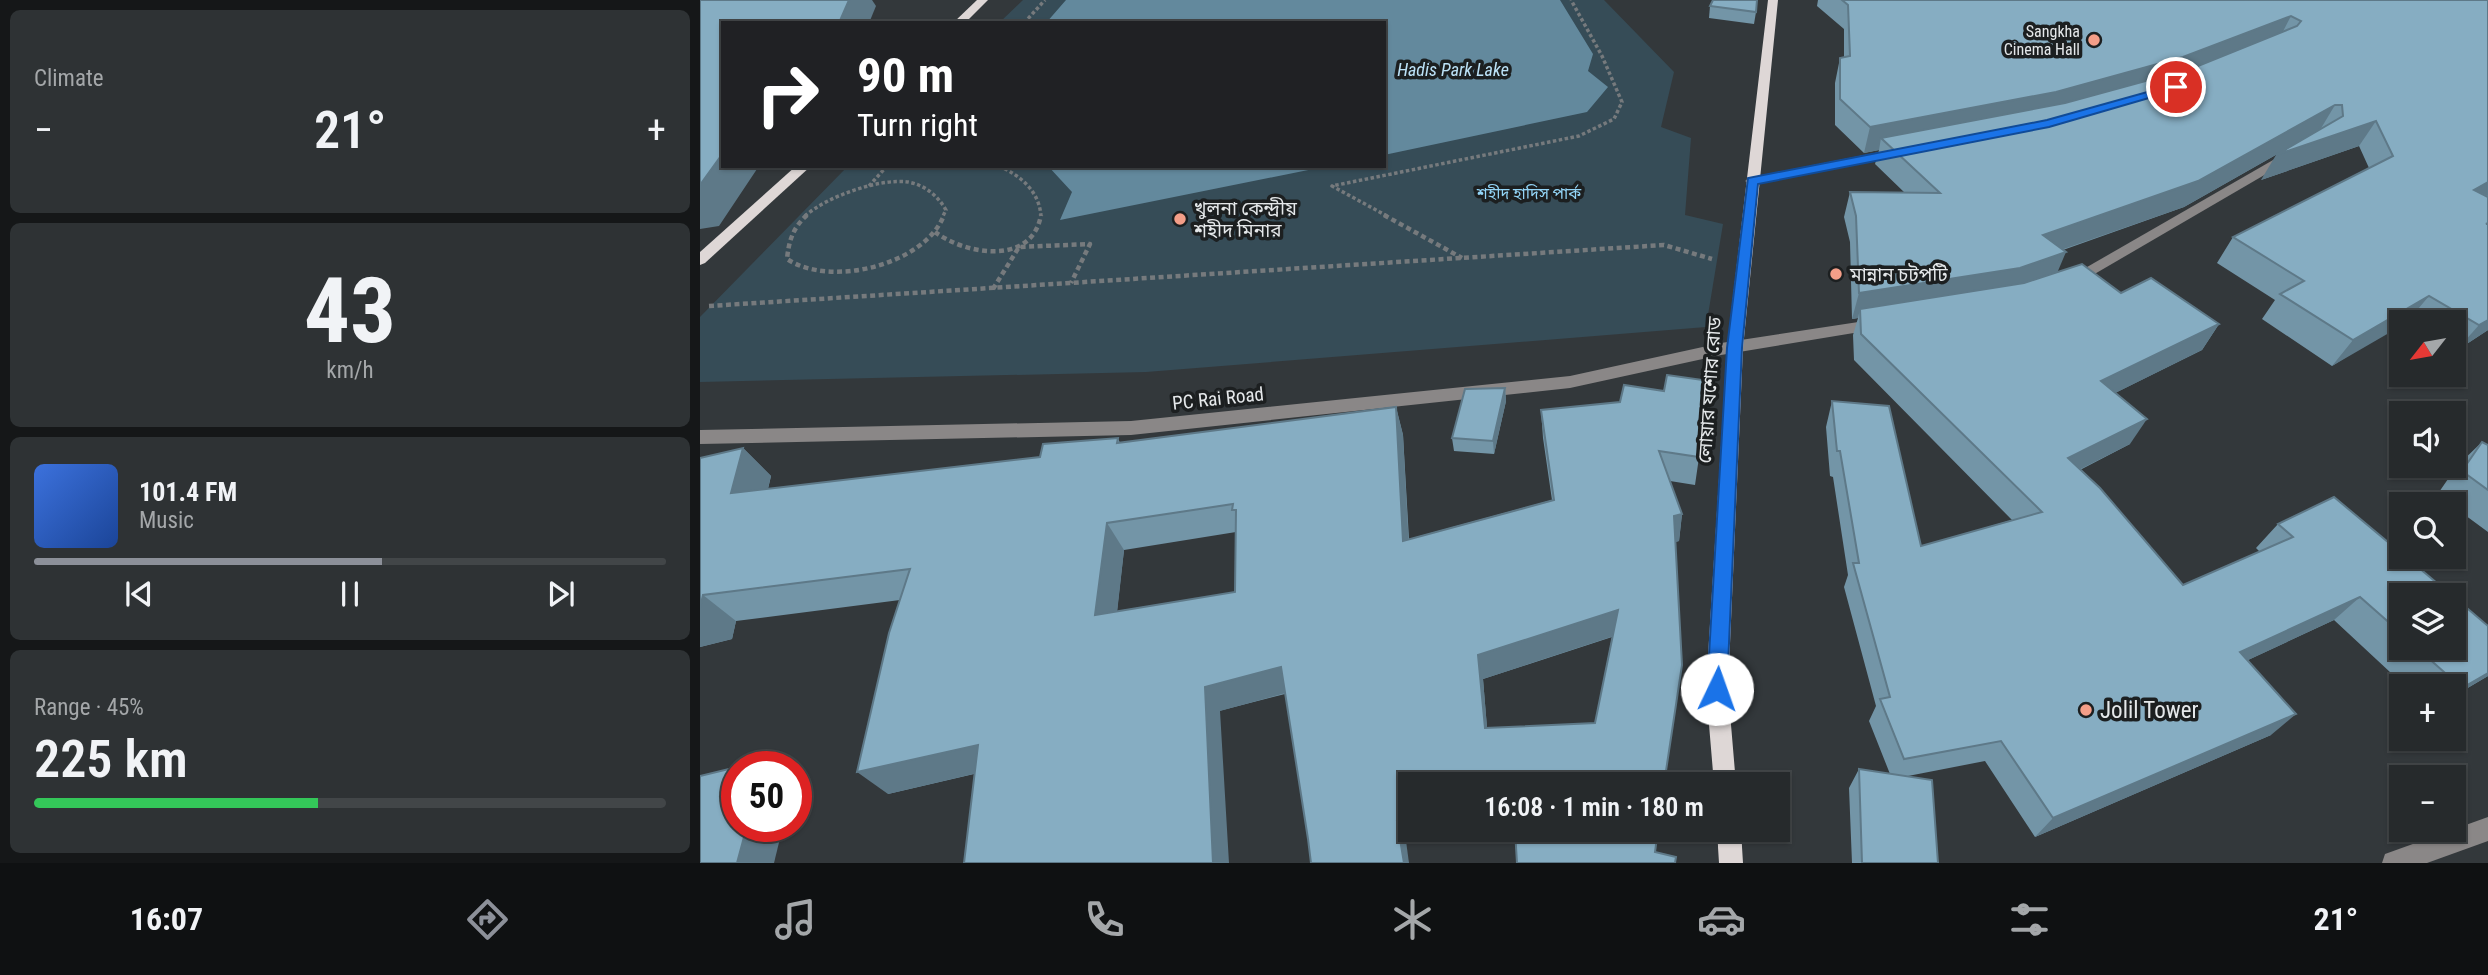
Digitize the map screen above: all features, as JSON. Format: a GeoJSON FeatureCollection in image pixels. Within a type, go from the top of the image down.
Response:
{"type":"FeatureCollection","features":[{"type":"Feature","properties":{"kind":"main road"},"geometry":{"type":"LineString","coordinates":[[960,21],[983,0]]}},
{"type":"Feature","properties":{"kind":"main road","name":"লোয়ার যশোর রোড"},"geometry":{"type":"LineString","coordinates":[[1724,772],[1717,689],[1735,348],[1773,0]]}},
{"type":"Feature","properties":{"kind":"main road"},"geometry":{"type":"LineString","coordinates":[[700,260],[802,168]]}},
{"type":"Feature","properties":{"kind":"main road"},"geometry":{"type":"LineString","coordinates":[[1730,842],[1731,863]]}},
{"type":"Feature","properties":{"kind":"street"},"geometry":{"type":"LineString","coordinates":[[1752,181],[1914,150]]}},
{"type":"Feature","properties":{"kind":"street"},"geometry":{"type":"LineString","coordinates":[[2049,288],[2074,280],[2297,150]]}},
{"type":"Feature","properties":{"kind":"street","name":"PC Rai Road"},"geometry":{"type":"LineString","coordinates":[[700,437],[1131,428],[1570,382],[1735,348],[1893,321]]}},
{"type":"Feature","properties":{"kind":"street"},"geometry":{"type":"LineString","coordinates":[[2394,863],[2485,834]]}},
{"type":"Feature","properties":{"kind":"path"},"geometry":{"type":"LineString","coordinates":[[1026,21],[1045,0]]}},
{"type":"Feature","properties":{"kind":"path"},"geometry":{"type":"LineString","coordinates":[[1464,259],[1332,186],[1579,136],[1614,119],[1622,102],[1602,56],[1571,0]]}},
{"type":"Feature","properties":{"kind":"path"},"geometry":{"type":"LineString","coordinates":[[868,186],[885,168]]}},
{"type":"Feature","properties":{"kind":"path"},"geometry":{"type":"LineString","coordinates":[[993,289],[1019,247],[1033,235],[1040,216],[1039,199],[1025,181],[1006,168]]}},
{"type":"Feature","properties":{"kind":"path"},"geometry":{"type":"LineString","coordinates":[[908,182],[930,187],[940,196],[945,207],[945,219],[935,232],[902,258],[868,270],[833,274],[806,270],[787,259],[786,244],[808,213],[831,199],[868,186],[908,182]]}},
{"type":"Feature","properties":{"kind":"path"},"geometry":{"type":"LineString","coordinates":[[935,232],[948,244],[972,252],[1090,244],[1071,284]]}},
{"type":"Feature","properties":{"kind":"path"},"geometry":{"type":"LineString","coordinates":[[709,306],[1664,245],[1716,260]]}},
{"type":"Feature","properties":{"kind":"green space","name":"শহীদ হাদিস পার্ক"},"geometry":{"type":"Polygon","coordinates":[[[1023,0],[1604,0],[1674,72],[1661,127],[1691,138],[1685,215],[1723,224],[1706,327],[1146,372],[700,382],[700,317],[846,168],[1386,168],[1386,21],[1001,21],[1023,0]]]}},
{"type":"Feature","properties":{"kind":"water","name":"Hadis Park Lake"},"geometry":{"type":"Polygon","coordinates":[[[1066,0],[1560,0],[1593,54],[1588,71],[1608,87],[1587,112],[1386,155],[1386,21],[1048,21],[1066,0]]]}},
{"type":"Feature","properties":{"kind":"water"},"geometry":{"type":"Polygon","coordinates":[[[1050,168],[1318,168],[1060,220],[1072,192],[1050,168]]]}},
{"type":"Feature","properties":{"kind":"building"},"geometry":{"type":"Polygon","coordinates":[[[700,0],[849,0],[840,21],[721,21],[721,156],[700,185],[700,0]]]}},
{"type":"Feature","properties":{"kind":"building"},"geometry":{"type":"Polygon","coordinates":[[[1713,0],[1757,0],[1756,12],[1710,6],[1713,0]]]}},
{"type":"Feature","properties":{"kind":"building"},"geometry":{"type":"Polygon","coordinates":[[[1842,0],[2488,0],[2488,182],[2474,190],[2488,197],[2488,320],[2479,325],[2466,317],[2466,310],[2453,310],[2429,296],[2405,310],[2389,310],[2389,319],[2353,340],[2280,294],[2304,281],[2233,237],[2393,156],[2376,121],[2276,155],[2343,116],[2342,105],[2335,105],[2198,181],[2043,235],[2066,252],[2020,268],[1859,293],[1856,216],[1850,192],[1940,193],[1881,138],[2065,103],[2193,68],[2297,26],[2301,21],[2291,16],[2183,57],[2056,92],[1870,127],[1840,99],[1840,58],[1850,56],[1848,5],[1842,0]]]}},
{"type":"Feature","properties":{"kind":"building"},"geometry":{"type":"Polygon","coordinates":[[[2082,264],[2121,293],[2151,278],[2219,324],[2101,381],[2147,419],[2068,458],[2100,488],[2183,585],[2293,537],[2278,524],[2334,497],[2389,543],[2389,569],[2420,569],[2437,583],[2389,583],[2389,622],[2360,597],[2240,652],[2296,714],[2053,818],[2001,741],[1904,759],[1880,699],[1890,697],[1853,563],[1859,563],[1840,451],[1837,451],[1832,401],[1889,406],[1921,546],[2042,512],[1861,334],[1860,309],[2024,283],[2082,264]]]}},
{"type":"Feature","properties":{"kind":"building"},"geometry":{"type":"Polygon","coordinates":[[[1667,375],[1710,381],[1699,457],[1659,451],[1682,514],[1674,516],[1682,665],[1666,772],[1398,772],[1398,842],[1400,842],[1404,863],[1311,863],[1281,667],[1205,687],[1213,863],[964,863],[978,745],[857,772],[889,633],[910,569],[703,595],[700,608],[700,458],[743,448],[731,493],[1040,457],[1043,444],[1118,438],[1117,443],[1396,407],[1403,541],[1554,500],[1541,410],[1620,402],[1624,385],[1664,391],[1667,375]],[[1233,504],[1107,523],[1095,615],[1235,592],[1236,510],[1232,510],[1233,504]],[[1618,610],[1478,655],[1485,728],[1595,723],[1618,610]]]}},
{"type":"Feature","properties":{"kind":"building"},"geometry":{"type":"Polygon","coordinates":[[[1505,388],[1493,441],[1452,438],[1465,389],[1505,388]]]}},
{"type":"Feature","properties":{"kind":"building"},"geometry":{"type":"Polygon","coordinates":[[[2482,442],[2488,445],[2488,490],[2466,474],[2466,465],[2482,442]]]}},
{"type":"Feature","properties":{"kind":"building"},"geometry":{"type":"Polygon","coordinates":[[[2466,607],[2488,626],[2488,673],[2466,686],[2466,674],[2446,674],[2430,660],[2466,660],[2466,607]]]}},
{"type":"Feature","properties":{"kind":"building"},"geometry":{"type":"Polygon","coordinates":[[[1859,769],[1932,780],[1938,863],[1862,863],[1859,769]]]}},
{"type":"Feature","properties":{"kind":"building"},"geometry":{"type":"Polygon","coordinates":[[[721,771],[721,842],[743,842],[737,863],[700,863],[700,776],[721,771]]]}},
{"type":"Feature","properties":{"kind":"building"},"geometry":{"type":"Polygon","coordinates":[[[1516,842],[1656,842],[1655,852],[1676,857],[1675,863],[1517,863],[1516,842]]]}},
{"type":"Feature","properties":{"kind":"place","name":"Sangkha Cinema Hall"},"geometry":{"type":"Point","coordinates":[2094,40]}},
{"type":"Feature","properties":{"kind":"place","name":"খুলনা কেন্দ্রীয় শহীদ মিনার"},"geometry":{"type":"Point","coordinates":[1180,219]}},
{"type":"Feature","properties":{"kind":"place","name":"মান্নান চটপটি"},"geometry":{"type":"Point","coordinates":[1836,274]}},
{"type":"Feature","properties":{"kind":"place","name":"Jolil Tower"},"geometry":{"type":"Point","coordinates":[2086,710]}},
{"type":"Feature","properties":{"kind":"route"},"geometry":{"type":"LineString","coordinates":[[1717,689],[1735,348],[1752,181],[2049,123],[2176,87]]}}]}
